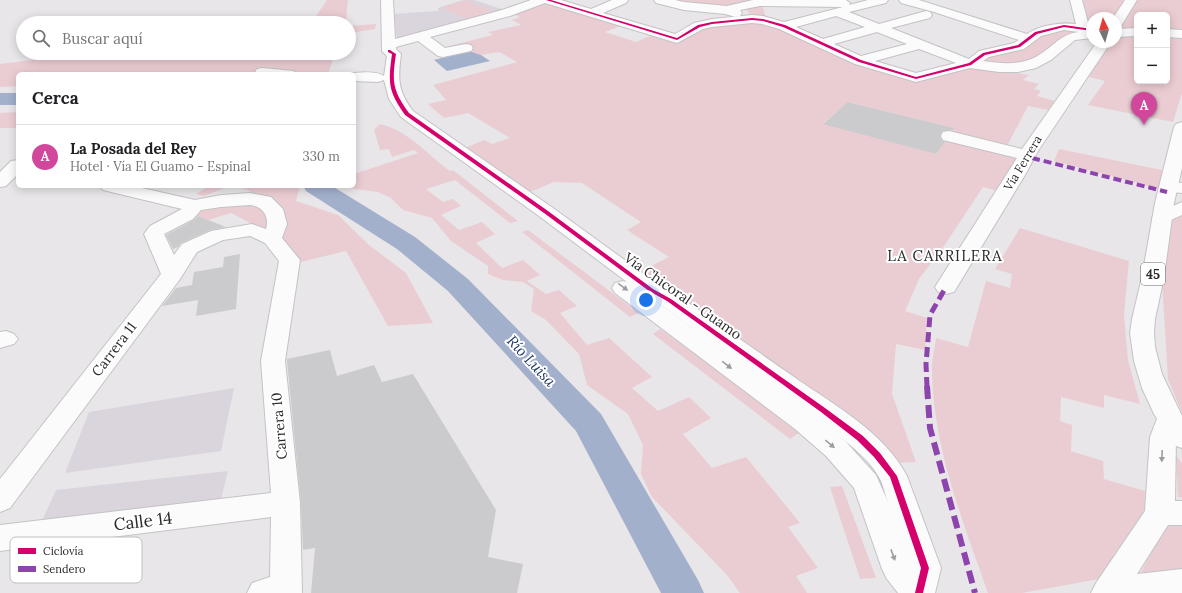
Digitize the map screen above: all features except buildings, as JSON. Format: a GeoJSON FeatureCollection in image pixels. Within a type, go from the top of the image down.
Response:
{"type":"FeatureCollection","features":[{"type":"Feature","properties":{"kind":"street"},"geometry":{"type":"LineString","coordinates":[[387,0],[390,47],[420,36],[506,13],[542,0]]}},
{"type":"Feature","properties":{"kind":"street"},"geometry":{"type":"LineString","coordinates":[[548,0],[677,39],[699,26],[712,23],[752,19],[763,20],[784,26],[860,61],[916,78],[970,64],[984,54],[1018,46],[1036,33],[1064,26],[1086,30]]}},
{"type":"Feature","properties":{"kind":"street"},"geometry":{"type":"LineString","coordinates":[[592,13],[622,0]]}},
{"type":"Feature","properties":{"kind":"street"},"geometry":{"type":"LineString","coordinates":[[660,0],[676,4],[727,10],[752,19]]}},
{"type":"Feature","properties":{"kind":"street"},"geometry":{"type":"LineString","coordinates":[[784,26],[841,7],[882,0]]}},
{"type":"Feature","properties":{"kind":"street"},"geometry":{"type":"LineString","coordinates":[[904,0],[938,9],[1029,39]]}},
{"type":"Feature","properties":{"kind":"street"},"geometry":{"type":"LineString","coordinates":[[1076,0],[1086,23]]}},
{"type":"Feature","properties":{"kind":"street"},"geometry":{"type":"LineString","coordinates":[[1122,14],[1131,0]]}},
{"type":"Feature","properties":{"kind":"street"},"geometry":{"type":"LineString","coordinates":[[727,10],[760,2],[841,7],[879,28],[970,64],[999,68],[1018,68],[1031,65],[1046,57],[1071,38],[1086,31]]}},
{"type":"Feature","properties":{"kind":"street"},"geometry":{"type":"LineString","coordinates":[[630,24],[676,4]]}},
{"type":"Feature","properties":{"kind":"street"},"geometry":{"type":"LineString","coordinates":[[822,43],[926,15]]}},
{"type":"Feature","properties":{"kind":"street"},"geometry":{"type":"LineString","coordinates":[[1122,32],[1134,32]]}},
{"type":"Feature","properties":{"kind":"street"},"geometry":{"type":"LineString","coordinates":[[1170,33],[1182,34]]}},
{"type":"Feature","properties":{"kind":"street"},"geometry":{"type":"LineString","coordinates":[[420,36],[443,53],[466,48]]}},
{"type":"Feature","properties":{"kind":"street"},"geometry":{"type":"LineString","coordinates":[[860,61],[922,44]]}},
{"type":"Feature","properties":{"kind":"street","name":"Vía Chicoral - Guamo"},"geometry":{"type":"LineString","coordinates":[[390,47],[383,54],[383,101],[396,118],[419,128],[538,215],[588,262],[660,304],[836,449],[866,483],[898,569],[918,593]]}},
{"type":"Feature","properties":{"kind":"street","name":"Vía Ferrera"},"geometry":{"type":"LineString","coordinates":[[946,288],[1027,155],[1100,48]]}},
{"type":"Feature","properties":{"kind":"street"},"geometry":{"type":"LineString","coordinates":[[356,77],[382,79]]}},
{"type":"Feature","properties":{"kind":"street","name":"45"},"geometry":{"type":"LineString","coordinates":[[1176,428],[1156,390],[1146,357],[1142,335],[1143,318],[1152,278],[1162,218],[1175,188],[1182,127]]}},
{"type":"Feature","properties":{"kind":"street"},"geometry":{"type":"LineString","coordinates":[[949,136],[1027,155]]}},
{"type":"Feature","properties":{"kind":"street"},"geometry":{"type":"LineString","coordinates":[[0,162],[16,165]]}},
{"type":"Feature","properties":{"kind":"street"},"geometry":{"type":"LineString","coordinates":[[0,182],[16,167]]}},
{"type":"Feature","properties":{"kind":"street"},"geometry":{"type":"LineString","coordinates":[[118,188],[195,206],[221,201],[250,199],[264,201],[273,209],[277,224],[272,239]]}},
{"type":"Feature","properties":{"kind":"street"},"geometry":{"type":"LineString","coordinates":[[172,274],[154,234],[157,230],[186,215],[195,206]]}},
{"type":"Feature","properties":{"kind":"street"},"geometry":{"type":"LineString","coordinates":[[1162,218],[1182,208]]}},
{"type":"Feature","properties":{"kind":"street","name":"Carrera 11"},"geometry":{"type":"LineString","coordinates":[[0,500],[172,274],[189,248],[218,235],[252,230],[272,239]]}},
{"type":"Feature","properties":{"kind":"street","name":"Carrera 10"},"geometry":{"type":"LineString","coordinates":[[272,239],[290,260],[273,361],[286,503],[278,591]]}},
{"type":"Feature","properties":{"kind":"street"},"geometry":{"type":"LineString","coordinates":[[1109,592],[1171,513],[1163,437],[1176,428]]}},
{"type":"Feature","properties":{"kind":"street","name":"Calle 14"},"geometry":{"type":"LineString","coordinates":[[0,538],[286,503]]}},
{"type":"Feature","properties":{"kind":"street"},"geometry":{"type":"LineString","coordinates":[[1109,592],[1182,583]]}},
{"type":"Feature","properties":{"kind":"shaded area"},"geometry":{"type":"Polygon","coordinates":[[[327,0],[348,0],[346,16],[316,16],[327,0]]]}},
{"type":"Feature","properties":{"kind":"shaded area"},"geometry":{"type":"Polygon","coordinates":[[[463,0],[474,0],[505,10],[397,38],[393,14],[438,11],[438,8],[463,0]]]}},
{"type":"Feature","properties":{"kind":"shaded area"},"geometry":{"type":"Polygon","coordinates":[[[466,0],[491,11],[466,19],[441,7],[466,0]]]}},
{"type":"Feature","properties":{"kind":"shaded area"},"geometry":{"type":"Polygon","coordinates":[[[665,0],[761,0],[728,7],[665,0]]]}},
{"type":"Feature","properties":{"kind":"shaded area"},"geometry":{"type":"Polygon","coordinates":[[[1083,0],[1182,0],[1182,36],[1170,35],[1170,12],[1134,12],[1134,34],[1122,34],[1122,12],[1086,12],[1086,22],[1083,0]]]}},
{"type":"Feature","properties":{"kind":"shaded area"},"geometry":{"type":"Polygon","coordinates":[[[545,1],[623,25],[605,32],[636,42],[654,34],[679,41],[705,27],[764,21],[916,79],[970,66],[1029,75],[1023,80],[1039,84],[1034,89],[1041,91],[1037,96],[1055,101],[1048,110],[1028,106],[1006,148],[950,134],[954,128],[849,102],[823,123],[936,154],[948,137],[1023,156],[1004,193],[983,187],[944,246],[919,279],[905,311],[927,318],[925,350],[896,344],[892,394],[916,462],[892,463],[637,273],[669,257],[627,230],[641,222],[582,183],[554,182],[525,194],[460,150],[484,140],[492,144],[510,138],[468,113],[444,118],[428,104],[446,100],[433,85],[517,62],[499,52],[481,55],[453,45],[493,35],[488,32],[521,25],[512,20],[520,17],[513,14],[545,1]]]}},
{"type":"Feature","properties":{"kind":"shaded area"},"geometry":{"type":"Polygon","coordinates":[[[762,4],[766,18],[781,21],[801,19],[782,24],[752,17],[745,7],[762,4]]]}},
{"type":"Feature","properties":{"kind":"shaded area"},"geometry":{"type":"Polygon","coordinates":[[[376,24],[375,29],[356,32],[356,25],[376,24]]]}},
{"type":"Feature","properties":{"kind":"shaded area"},"geometry":{"type":"Polygon","coordinates":[[[1079,30],[1081,34],[1046,55],[1013,66],[974,63],[1038,34],[1055,31],[1079,30]]]}},
{"type":"Feature","properties":{"kind":"shaded area"},"geometry":{"type":"Polygon","coordinates":[[[1122,37],[1134,37],[1134,84],[1170,84],[1170,38],[1182,39],[1182,93],[1173,122],[1088,105],[1105,81],[1089,77],[1105,48],[1122,48],[1122,37]]]}},
{"type":"Feature","properties":{"kind":"shaded area"},"geometry":{"type":"Polygon","coordinates":[[[34,60],[333,60],[329,72],[16,72],[16,86],[0,87],[0,64],[34,60]]]}},
{"type":"Feature","properties":{"kind":"shaded area"},"geometry":{"type":"Polygon","coordinates":[[[16,112],[16,128],[0,128],[0,113],[16,112]]]}},
{"type":"Feature","properties":{"kind":"shaded area"},"geometry":{"type":"Polygon","coordinates":[[[380,124],[400,132],[418,144],[450,171],[453,170],[518,221],[510,223],[455,180],[426,189],[443,202],[453,199],[461,206],[441,215],[459,230],[482,222],[495,234],[476,243],[502,268],[523,260],[540,275],[527,281],[546,294],[559,290],[577,306],[560,313],[587,345],[609,338],[652,377],[632,388],[658,411],[689,397],[711,418],[683,434],[712,468],[746,457],[800,523],[788,527],[818,568],[796,576],[807,593],[740,593],[727,575],[652,497],[641,474],[643,445],[628,414],[587,385],[579,354],[546,320],[531,311],[534,289],[523,282],[503,280],[488,274],[488,266],[451,241],[432,218],[403,210],[391,198],[378,192],[352,188],[356,188],[356,173],[418,153],[414,150],[392,157],[389,149],[380,150],[374,130],[380,124]]]}},
{"type":"Feature","properties":{"kind":"shaded area"},"geometry":{"type":"Polygon","coordinates":[[[1059,149],[1162,170],[1160,189],[1054,161],[1059,149]]]}},
{"type":"Feature","properties":{"kind":"shaded area"},"geometry":{"type":"Polygon","coordinates":[[[206,188],[224,188],[204,196],[196,194],[206,188]]]}},
{"type":"Feature","properties":{"kind":"shaded area"},"geometry":{"type":"Polygon","coordinates":[[[242,188],[299,188],[296,201],[338,215],[369,245],[406,273],[433,323],[388,326],[346,251],[288,265],[254,225],[231,213],[208,220],[196,215],[199,211],[231,204],[256,194],[242,188]]]}},
{"type":"Feature","properties":{"kind":"shaded area"},"geometry":{"type":"Polygon","coordinates":[[[1182,214],[1182,413],[1168,379],[1162,281],[1167,221],[1182,214]]]}},
{"type":"Feature","properties":{"kind":"shaded area"},"geometry":{"type":"Polygon","coordinates":[[[1020,228],[1129,261],[1124,315],[1128,360],[1140,404],[1104,395],[1104,408],[1061,397],[1060,421],[1072,425],[1071,451],[1103,461],[1104,479],[1145,491],[1144,523],[1110,577],[1022,593],[988,593],[951,484],[944,456],[934,399],[932,363],[936,338],[968,347],[986,281],[1010,288],[1012,274],[995,269],[1020,228]]]}},
{"type":"Feature","properties":{"kind":"shaded area"},"geometry":{"type":"Polygon","coordinates":[[[528,230],[639,313],[630,317],[522,232],[528,230]]]}},
{"type":"Feature","properties":{"kind":"shaded area"},"geometry":{"type":"Polygon","coordinates":[[[660,329],[787,420],[800,432],[790,439],[653,334],[660,329]]]}},
{"type":"Feature","properties":{"kind":"shaded area"},"geometry":{"type":"Polygon","coordinates":[[[234,388],[221,451],[65,473],[89,412],[234,388]]]}},
{"type":"Feature","properties":{"kind":"shaded area"},"geometry":{"type":"Polygon","coordinates":[[[1176,456],[1182,463],[1182,497],[1178,497],[1176,456]]]}},
{"type":"Feature","properties":{"kind":"shaded area"},"geometry":{"type":"Polygon","coordinates":[[[228,471],[220,503],[41,523],[56,490],[228,471]]]}},
{"type":"Feature","properties":{"kind":"shaded area"},"geometry":{"type":"Polygon","coordinates":[[[842,486],[876,578],[860,579],[830,487],[842,486]]]}},
{"type":"Feature","properties":{"kind":"shaded area"},"geometry":{"type":"Polygon","coordinates":[[[1167,521],[1182,522],[1182,574],[1139,576],[1167,521]]]}},
{"type":"Feature","properties":{"kind":"water"},"geometry":{"type":"Polygon","coordinates":[[[469,51],[481,55],[490,61],[447,71],[434,60],[469,51]]]}},
{"type":"Feature","properties":{"kind":"waterway","name":"Río Luisa"},"geometry":{"type":"LineString","coordinates":[[0,99],[16,99]]}},
{"type":"Feature","properties":{"kind":"waterway","name":"Río Luisa"},"geometry":{"type":"LineString","coordinates":[[318,188],[406,243],[458,285],[589,423],[683,593]]}},
{"type":"Feature","properties":{"kind":"marked path"},"geometry":{"type":"LineString","coordinates":[[1032,158],[1167,192]]}},
{"type":"Feature","properties":{"kind":"marked path"},"geometry":{"type":"LineString","coordinates":[[946,287],[930,315],[926,364],[930,428],[975,593]]}},
{"type":"Feature","properties":{"kind":"cycle path"},"geometry":{"type":"LineString","coordinates":[[548,0],[677,39],[699,26],[712,23],[752,19],[763,20],[784,26],[860,61],[916,78],[970,64],[984,54],[1019,46],[1036,33],[1064,26],[1086,29]]}},
{"type":"Feature","properties":{"kind":"cycle path"},"geometry":{"type":"LineString","coordinates":[[389,51],[394,54],[391,79],[393,92],[396,99],[407,114],[546,212],[651,290],[669,300],[823,410],[860,438],[877,455],[893,476],[925,568],[919,593]]}},
{"type":"Feature","properties":{"kind":"place","name":"La Posada del Rey"},"geometry":{"type":"Point","coordinates":[1144,125]}},
{"type":"Feature","properties":{"kind":"district","name":"LA CARRILERA"},"geometry":{"type":"Point","coordinates":[945,256]}}]}
